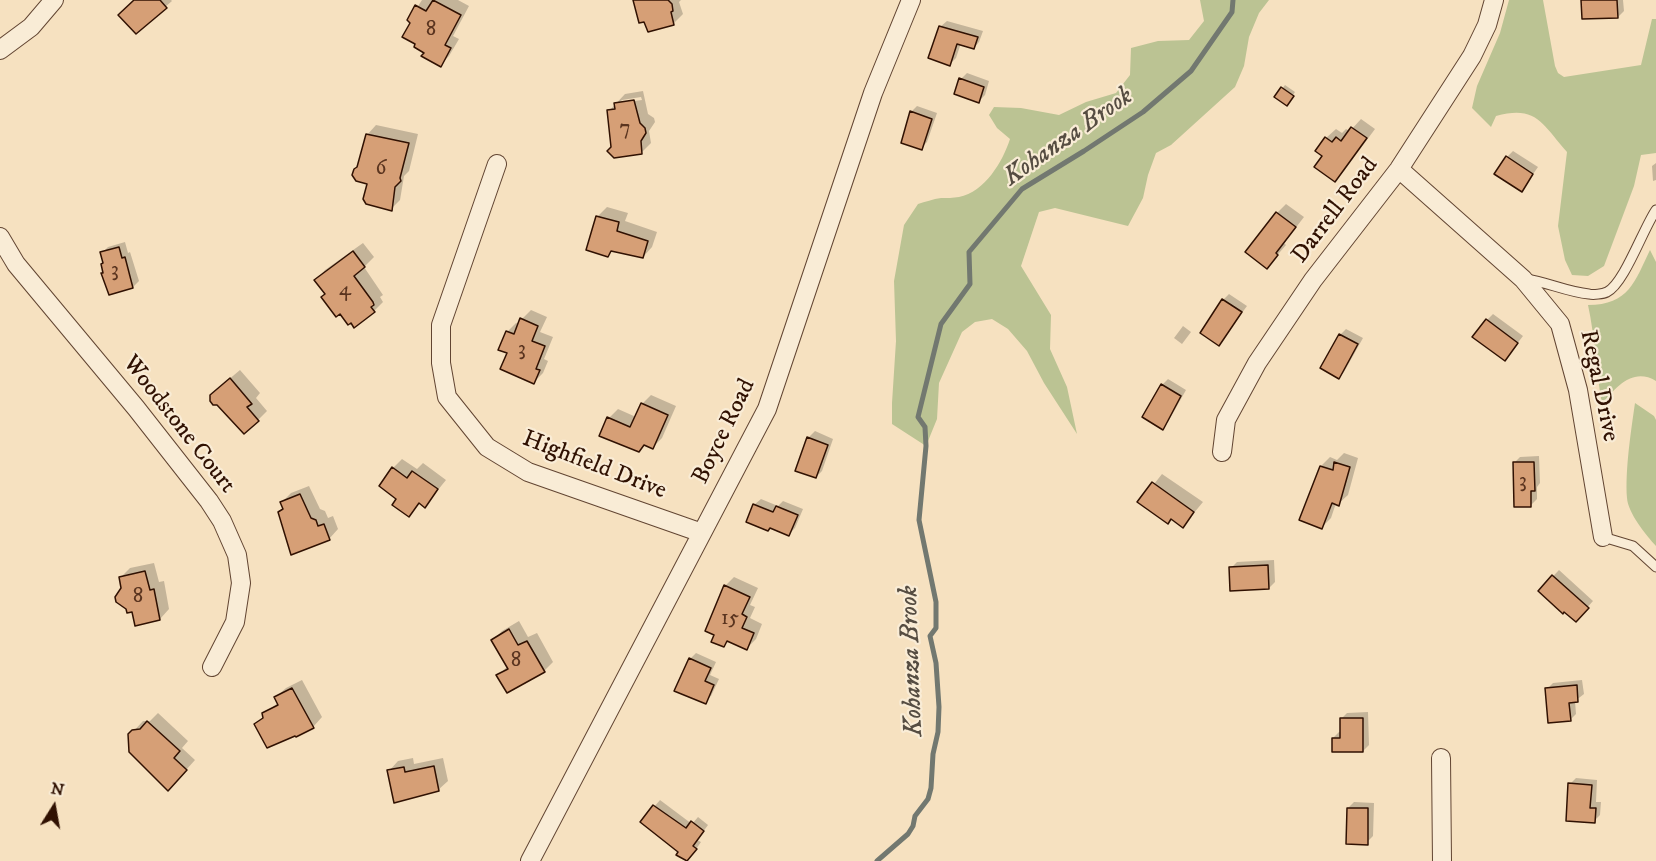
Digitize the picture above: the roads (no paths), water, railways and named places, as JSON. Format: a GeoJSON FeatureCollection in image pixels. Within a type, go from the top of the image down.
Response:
{"type":"FeatureCollection","features":[{"type":"Feature","properties":{"kind":"street"},"geometry":{"type":"LineString","coordinates":[[0,50],[31,27],[54,0]]}},
{"type":"Feature","properties":{"kind":"street","name":"Boyce Road"},"geometry":{"type":"LineString","coordinates":[[530,861],[767,409],[873,93],[911,0]]}},
{"type":"Feature","properties":{"kind":"street","name":"Darrell Road"},"geometry":{"type":"LineString","coordinates":[[1222,452],[1226,420],[1257,363],[1313,280],[1398,170],[1472,56],[1487,25],[1494,0]]}},
{"type":"Feature","properties":{"kind":"street","name":"Highfield Drive"},"geometry":{"type":"LineString","coordinates":[[497,164],[441,325],[441,363],[447,397],[487,447],[528,472],[702,533]]}},
{"type":"Feature","properties":{"kind":"street","name":"Regal Drive"},"geometry":{"type":"LineString","coordinates":[[1398,170],[1523,279],[1560,324],[1578,390],[1603,537]]}},
{"type":"Feature","properties":{"kind":"street","name":"Woodstone Court"},"geometry":{"type":"LineString","coordinates":[[0,237],[16,264],[174,456],[222,521],[237,555],[242,584],[235,622],[229,638],[212,667]]}},
{"type":"Feature","properties":{"kind":"street"},"geometry":{"type":"LineString","coordinates":[[1441,758],[1442,861]]}},
{"type":"Feature","properties":{"kind":"lane"},"geometry":{"type":"LineString","coordinates":[[1523,279],[1540,281],[1588,294],[1606,293],[1619,282],[1646,224],[1656,210]]}},
{"type":"Feature","properties":{"kind":"lane"},"geometry":{"type":"LineString","coordinates":[[1603,537],[1633,546],[1656,567]]}},
{"type":"Feature","properties":{"kind":"waterway","name":"Kohanza Brook"},"geometry":{"type":"LineString","coordinates":[[877,861],[908,834],[915,816],[928,799],[931,788],[939,707],[936,663],[930,636],[936,628],[936,602],[919,520],[926,446],[925,427],[918,417],[941,324],[970,284],[969,252],[1022,189],[1143,112],[1191,71],[1232,12],[1233,0]]}}]}
